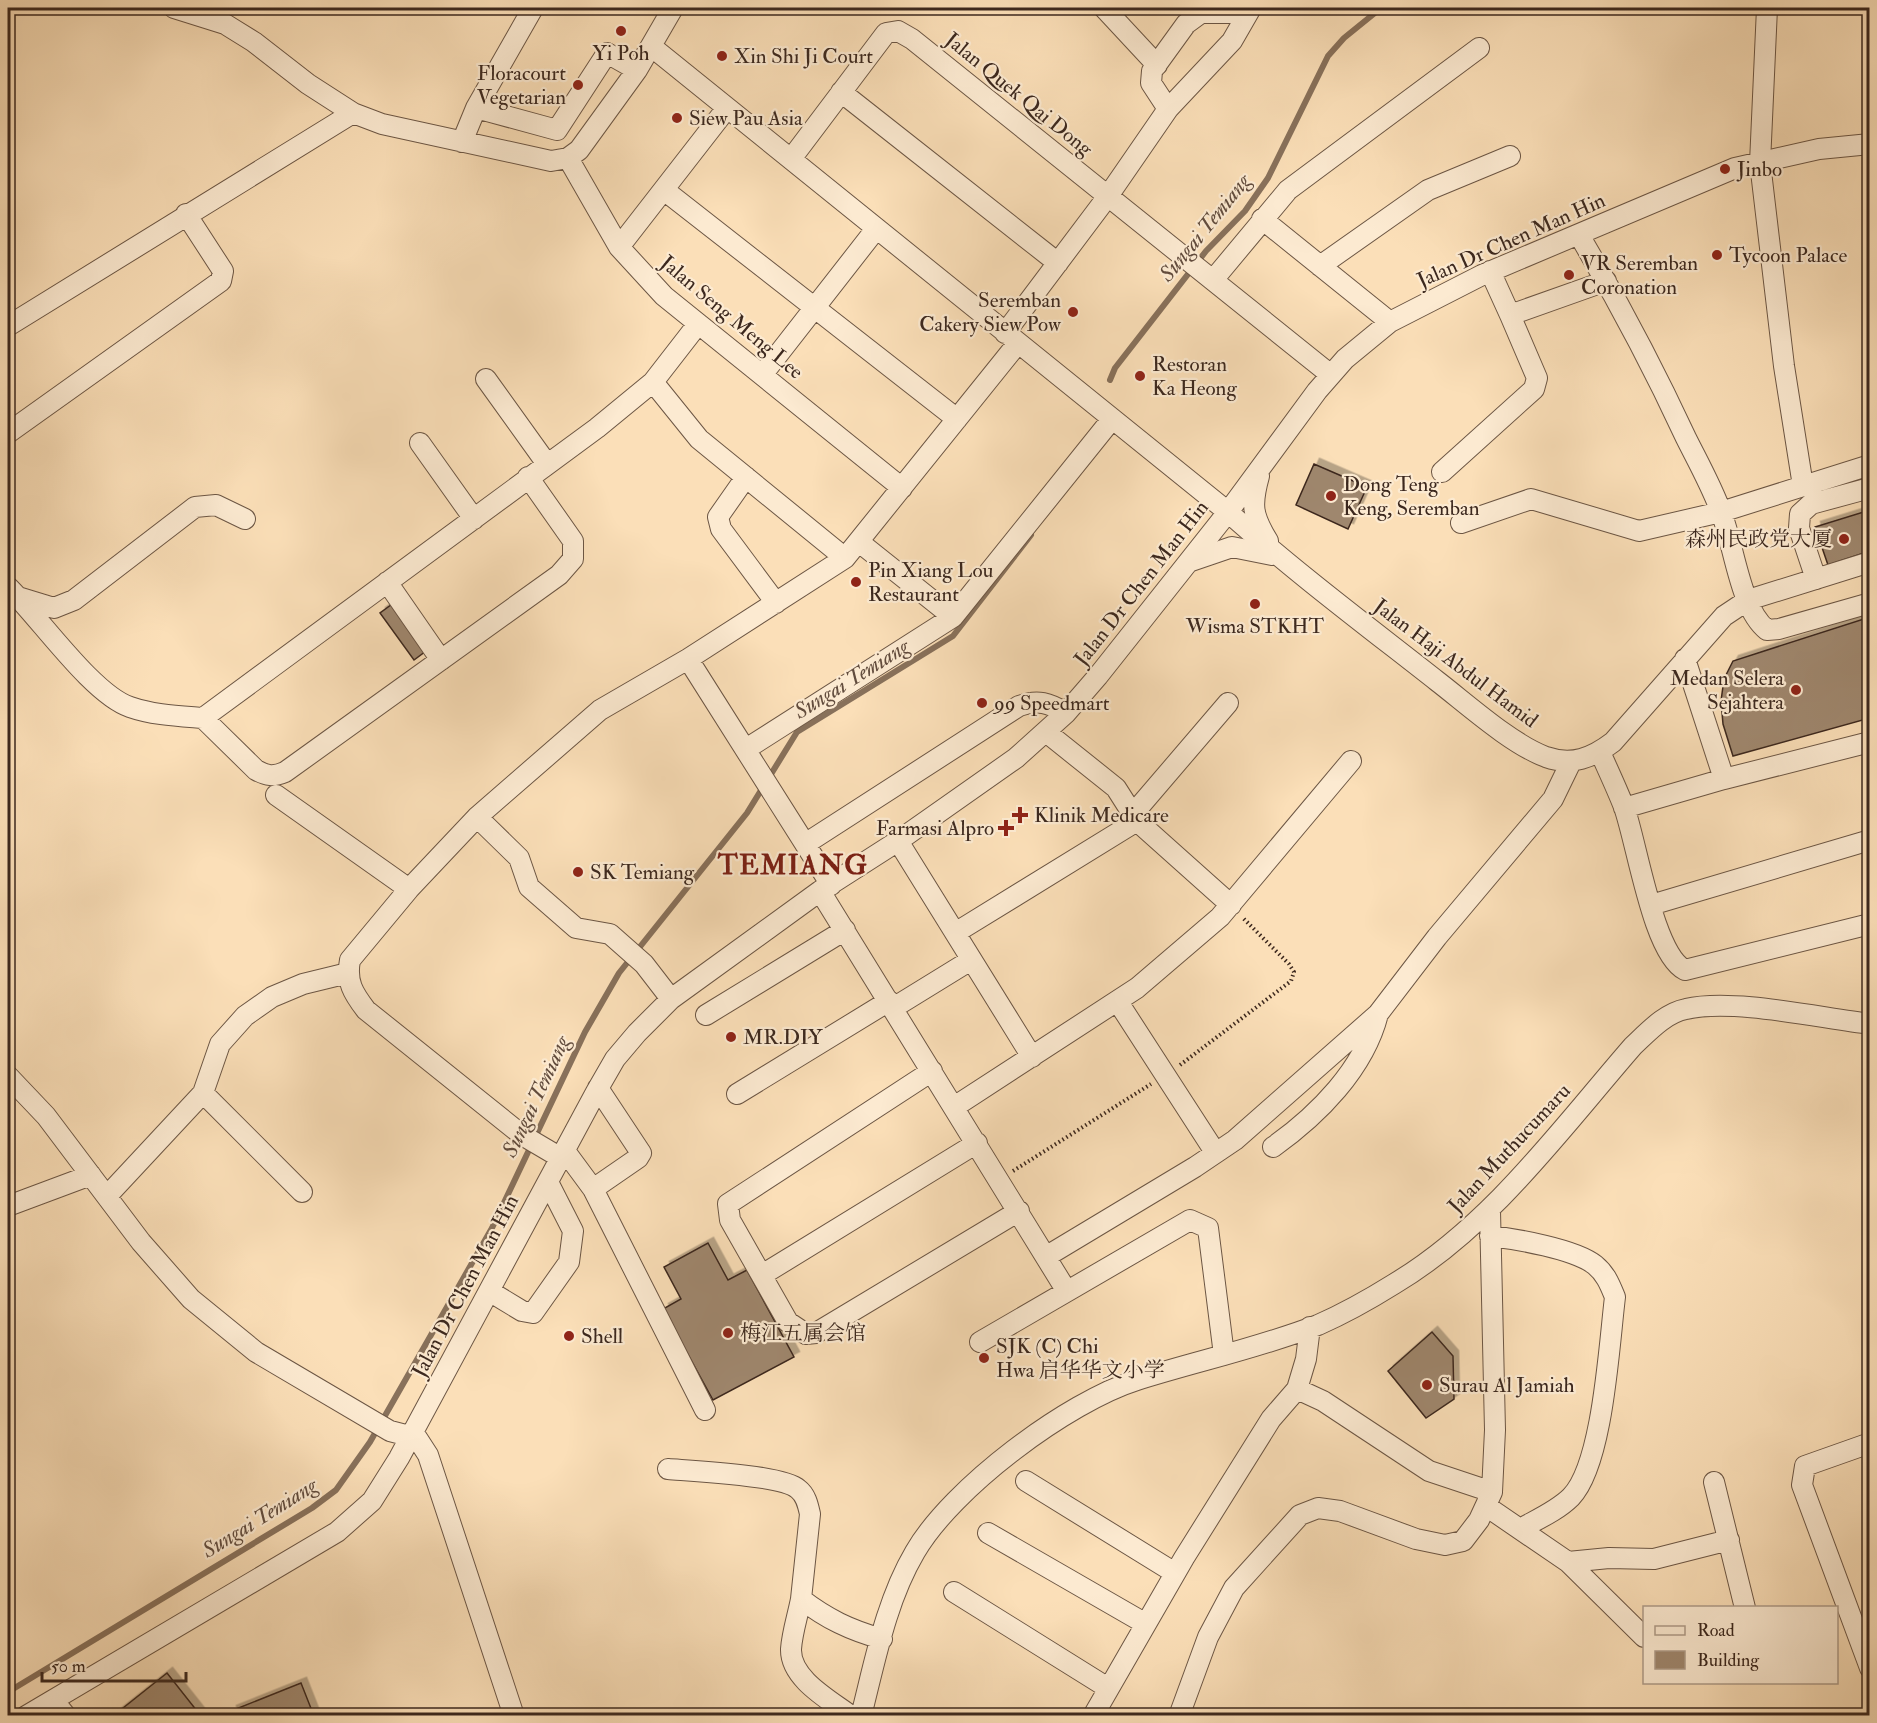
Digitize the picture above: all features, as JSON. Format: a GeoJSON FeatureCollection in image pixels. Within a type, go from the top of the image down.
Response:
{"type":"FeatureCollection","features":[{"type":"Feature","properties":{"kind":"street"},"geometry":{"type":"LineString","coordinates":[[174,8],[225,24],[254,42],[308,84],[353,112],[382,124],[551,161],[568,158],[579,150],[637,70],[673,8]]}},
{"type":"Feature","properties":{"kind":"street"},"geometry":{"type":"LineString","coordinates":[[462,142],[476,108],[533,8]]}},
{"type":"Feature","properties":{"kind":"street"},"geometry":{"type":"LineString","coordinates":[[1104,8],[1157,64]]}},
{"type":"Feature","properties":{"kind":"street"},"geometry":{"type":"LineString","coordinates":[[1767,8],[1760,163],[1784,366],[1803,486]]}},
{"type":"Feature","properties":{"kind":"street"},"geometry":{"type":"LineString","coordinates":[[1168,109],[1151,83],[1152,71],[1186,24],[1189,12],[1250,10]]}},
{"type":"Feature","properties":{"kind":"street"},"geometry":{"type":"LineString","coordinates":[[705,1410],[593,1189],[557,1153],[522,1135],[366,1010],[350,988],[348,973],[350,960],[409,889],[477,817],[600,710],[688,659],[845,558],[957,419],[1012,338],[1058,263],[1168,109],[1232,41],[1250,10]]}},
{"type":"Feature","properties":{"kind":"street","name":"Jalan Quek Qai Dong"},"geometry":{"type":"LineString","coordinates":[[790,159],[886,33],[898,31],[912,39],[1331,375]]}},
{"type":"Feature","properties":{"kind":"street","name":"Jalan Haji Abdul Hamid"},"geometry":{"type":"LineString","coordinates":[[652,47],[1228,512],[1277,556],[1488,721],[1546,757],[1571,762]]}},
{"type":"Feature","properties":{"kind":"street"},"geometry":{"type":"LineString","coordinates":[[1209,277],[1288,190],[1479,48]]}},
{"type":"Feature","properties":{"kind":"street"},"geometry":{"type":"LineString","coordinates":[[476,108],[557,130],[607,53],[637,70]]}},
{"type":"Feature","properties":{"kind":"street"},"geometry":{"type":"LineString","coordinates":[[841,92],[1058,263]]}},
{"type":"Feature","properties":{"kind":"street"},"geometry":{"type":"LineString","coordinates":[[619,247],[728,108]]}},
{"type":"Feature","properties":{"kind":"street"},"geometry":{"type":"LineString","coordinates":[[8,326],[353,112]]}},
{"type":"Feature","properties":{"kind":"street","name":"Jalan Dr Chen Man Hin"},"geometry":{"type":"LineString","coordinates":[[26,1716],[337,1532],[372,1501],[412,1435],[548,1182],[557,1153],[615,1059],[637,1033],[671,999],[825,888],[898,841],[1016,758],[1066,713],[1228,512],[1345,359],[1390,322],[1490,272],[1735,168],[1819,149],[1869,144]]}},
{"type":"Feature","properties":{"kind":"street"},"geometry":{"type":"LineString","coordinates":[[1320,266],[1428,190],[1510,156]]}},
{"type":"Feature","properties":{"kind":"street","name":"Jalan Seng Meng Lee"},"geometry":{"type":"LineString","coordinates":[[568,158],[619,247],[664,296],[902,488]]}},
{"type":"Feature","properties":{"kind":"street"},"geometry":{"type":"LineString","coordinates":[[664,190],[957,419]]}},
{"type":"Feature","properties":{"kind":"street"},"geometry":{"type":"LineString","coordinates":[[8,434],[221,281],[223,271],[186,214]]}},
{"type":"Feature","properties":{"kind":"street"},"geometry":{"type":"LineString","coordinates":[[1262,219],[1390,322]]}},
{"type":"Feature","properties":{"kind":"street"},"geometry":{"type":"LineString","coordinates":[[762,375],[876,229]]}},
{"type":"Feature","properties":{"kind":"street"},"geometry":{"type":"LineString","coordinates":[[1579,235],[1606,281],[1665,394],[1721,512],[1748,600],[1758,623],[1767,630],[1779,629],[1869,603]]}},
{"type":"Feature","properties":{"kind":"street"},"geometry":{"type":"LineString","coordinates":[[1442,472],[1534,389],[1537,378],[1490,272]]}},
{"type":"Feature","properties":{"kind":"street"},"geometry":{"type":"LineString","coordinates":[[1510,315],[1606,281]]}},
{"type":"Feature","properties":{"kind":"street"},"geometry":{"type":"LineString","coordinates":[[203,718],[474,519],[652,382],[698,324]]}},
{"type":"Feature","properties":{"kind":"street"},"geometry":{"type":"LineString","coordinates":[[486,380],[547,464]]}},
{"type":"Feature","properties":{"kind":"street"},"geometry":{"type":"LineString","coordinates":[[652,382],[699,439],[845,558]]}},
{"type":"Feature","properties":{"kind":"street"},"geometry":{"type":"LineString","coordinates":[[746,749],[953,617],[1112,419]]}},
{"type":"Feature","properties":{"kind":"street"},"geometry":{"type":"LineString","coordinates":[[420,443],[474,519]]}},
{"type":"Feature","properties":{"kind":"street"},"geometry":{"type":"LineString","coordinates":[[1461,522],[1531,499],[1639,531],[1721,512],[1869,465]]}},
{"type":"Feature","properties":{"kind":"street"},"geometry":{"type":"LineString","coordinates":[[1261,467],[1253,509],[1257,523],[1277,556]]}},
{"type":"Feature","properties":{"kind":"street"},"geometry":{"type":"LineString","coordinates":[[13,592],[91,680],[128,707],[165,715],[203,718],[256,770],[265,775],[275,776],[285,772],[559,575],[573,560],[573,541],[528,477]]}},
{"type":"Feature","properties":{"kind":"street"},"geometry":{"type":"LineString","coordinates":[[746,477],[718,517],[720,529],[776,603]]}},
{"type":"Feature","properties":{"kind":"street"},"geometry":{"type":"LineString","coordinates":[[1816,579],[1799,528],[1800,514],[1811,504],[1869,488]]}},
{"type":"Feature","properties":{"kind":"street"},"geometry":{"type":"LineString","coordinates":[[13,592],[54,608],[74,600],[195,507],[216,505],[245,519]]}},
{"type":"Feature","properties":{"kind":"street"},"geometry":{"type":"LineString","coordinates":[[859,542],[953,617]]}},
{"type":"Feature","properties":{"kind":"street"},"geometry":{"type":"LineString","coordinates":[[1188,562],[1232,547],[1277,556]]}},
{"type":"Feature","properties":{"kind":"street"},"geometry":{"type":"LineString","coordinates":[[1047,1256],[1235,1140],[1378,1014],[1437,937],[1553,799],[1571,762],[1593,757],[1613,742],[1724,616],[1748,600],[1869,562]]}},
{"type":"Feature","properties":{"kind":"street"},"geometry":{"type":"LineString","coordinates":[[387,582],[441,660]]}},
{"type":"Feature","properties":{"kind":"street"},"geometry":{"type":"LineString","coordinates":[[688,659],[805,844],[845,930],[1066,1290]]}},
{"type":"Feature","properties":{"kind":"street"},"geometry":{"type":"LineString","coordinates":[[1685,659],[1724,779]]}},
{"type":"Feature","properties":{"kind":"street"},"geometry":{"type":"LineString","coordinates":[[805,844],[1019,706],[1030,702],[1043,702],[1066,713]]}},
{"type":"Feature","properties":{"kind":"street"},"geometry":{"type":"LineString","coordinates":[[955,933],[1135,818],[1228,703]]}},
{"type":"Feature","properties":{"kind":"street"},"geometry":{"type":"LineString","coordinates":[[1046,732],[1116,788],[1135,818],[1231,905]]}},
{"type":"Feature","properties":{"kind":"street"},"geometry":{"type":"LineString","coordinates":[[1624,808],[1724,779],[1869,742]]}},
{"type":"Feature","properties":{"kind":"street"},"geometry":{"type":"LineString","coordinates":[[1600,752],[1624,808],[1667,954],[1676,965],[1685,970],[1869,924]]}},
{"type":"Feature","properties":{"kind":"street"},"geometry":{"type":"LineString","coordinates":[[954,1107],[1118,1002],[1146,981],[1231,905],[1351,761]]}},
{"type":"Feature","properties":{"kind":"street"},"geometry":{"type":"LineString","coordinates":[[276,795],[409,889]]}},
{"type":"Feature","properties":{"kind":"street"},"geometry":{"type":"LineString","coordinates":[[477,817],[519,858],[529,888],[576,928],[610,934],[644,964],[671,999]]}},
{"type":"Feature","properties":{"kind":"street"},"geometry":{"type":"LineString","coordinates":[[1651,905],[1869,840]]}},
{"type":"Feature","properties":{"kind":"street"},"geometry":{"type":"LineString","coordinates":[[898,841],[1032,1057]]}},
{"type":"Feature","properties":{"kind":"street"},"geometry":{"type":"LineString","coordinates":[[706,1015],[845,930]]}},
{"type":"Feature","properties":{"kind":"street"},"geometry":{"type":"LineString","coordinates":[[737,1094],[971,960]]}},
{"type":"Feature","properties":{"kind":"street"},"geometry":{"type":"LineString","coordinates":[[107,1196],[203,1093],[220,1044],[245,1016],[272,997],[303,984],[348,973]]}},
{"type":"Feature","properties":{"kind":"street"},"geometry":{"type":"LineString","coordinates":[[1118,1002],[1215,1152]]}},
{"type":"Feature","properties":{"kind":"street","name":"Jalan Muthucumaru"},"geometry":{"type":"LineString","coordinates":[[861,1716],[890,1608],[915,1552],[955,1502],[1026,1440],[1079,1406],[1134,1381],[1310,1327],[1395,1284],[1442,1251],[1490,1210],[1633,1046],[1657,1024],[1684,1009],[1723,1005],[1869,1024]]}},
{"type":"Feature","properties":{"kind":"street"},"geometry":{"type":"LineString","coordinates":[[1274,1147],[1306,1124],[1355,1065],[1372,1036],[1378,1014]]}},
{"type":"Feature","properties":{"kind":"street"},"geometry":{"type":"LineString","coordinates":[[932,1071],[728,1204],[730,1220],[788,1322],[806,1334],[816,1333],[1019,1211]]}},
{"type":"Feature","properties":{"kind":"street"},"geometry":{"type":"LineString","coordinates":[[8,1076],[46,1116],[141,1242],[191,1299],[256,1352],[365,1418],[390,1431],[412,1435],[428,1455],[514,1716]]}},
{"type":"Feature","properties":{"kind":"street"},"geometry":{"type":"LineString","coordinates":[[593,1189],[638,1158],[641,1153],[598,1088]]}},
{"type":"Feature","properties":{"kind":"street"},"geometry":{"type":"LineString","coordinates":[[203,1093],[302,1192]]}},
{"type":"Feature","properties":{"kind":"street"},"geometry":{"type":"LineString","coordinates":[[762,1275],[977,1143]]}},
{"type":"Feature","properties":{"kind":"street"},"geometry":{"type":"LineString","coordinates":[[8,1206],[91,1175]]}},
{"type":"Feature","properties":{"kind":"street"},"geometry":{"type":"LineString","coordinates":[[489,1291],[522,1311],[533,1313],[568,1262],[573,1231],[548,1182]]}},
{"type":"Feature","properties":{"kind":"street"},"geometry":{"type":"LineString","coordinates":[[1179,1716],[1208,1637],[1234,1588],[1300,1515],[1318,1508],[1340,1511],[1416,1539],[1445,1545],[1463,1541],[1479,1520],[1489,1499],[1495,1430],[1490,1210]]}},
{"type":"Feature","properties":{"kind":"street"},"geometry":{"type":"LineString","coordinates":[[980,1342],[1190,1220],[1208,1228],[1224,1355]]}},
{"type":"Feature","properties":{"kind":"street"},"geometry":{"type":"LineString","coordinates":[[1490,1236],[1539,1245],[1594,1264],[1607,1278],[1615,1297],[1598,1431],[1581,1483],[1565,1502],[1520,1529]]}},
{"type":"Feature","properties":{"kind":"street"},"geometry":{"type":"LineString","coordinates":[[1093,1716],[1175,1573],[1271,1419],[1298,1389],[1306,1359],[1310,1327]]}},
{"type":"Feature","properties":{"kind":"street"},"geometry":{"type":"LineString","coordinates":[[1298,1389],[1323,1401],[1429,1471],[1489,1499],[1520,1529],[1568,1562],[1643,1636]]}},
{"type":"Feature","properties":{"kind":"street"},"geometry":{"type":"LineString","coordinates":[[1869,1443],[1805,1466],[1802,1485],[1869,1668]]}},
{"type":"Feature","properties":{"kind":"street"},"geometry":{"type":"LineString","coordinates":[[668,1468],[780,1481],[798,1488],[807,1502],[810,1514],[801,1599],[791,1650],[795,1668],[818,1692],[851,1716]]}},
{"type":"Feature","properties":{"kind":"street"},"geometry":{"type":"LineString","coordinates":[[1026,1481],[1175,1573]]}},
{"type":"Feature","properties":{"kind":"street"},"geometry":{"type":"LineString","coordinates":[[1714,1482],[1745,1606]]}},
{"type":"Feature","properties":{"kind":"street"},"geometry":{"type":"LineString","coordinates":[[988,1533],[1146,1624]]}},
{"type":"Feature","properties":{"kind":"street"},"geometry":{"type":"LineString","coordinates":[[1568,1562],[1609,1558],[1654,1558],[1729,1540]]}},
{"type":"Feature","properties":{"kind":"street"},"geometry":{"type":"LineString","coordinates":[[954,1592],[1108,1688]]}},
{"type":"Feature","properties":{"kind":"street"},"geometry":{"type":"LineString","coordinates":[[801,1599],[823,1616],[846,1628],[882,1638]]}},
{"type":"Feature","properties":{"kind":"street"},"geometry":{"type":"LineString","coordinates":[[53,1700],[66,1716]]}},
{"type":"Feature","properties":{"kind":"building","name":"Dong Teng Keng, Seremban"},"geometry":{"type":"Polygon","coordinates":[[[1314,464],[1367,487],[1348,529],[1296,505],[1314,464]]]}},
{"type":"Feature","properties":{"kind":"building","name":"森州民政党大厦"},"geometry":{"type":"Polygon","coordinates":[[[1870,510],[1870,551],[1828,565],[1815,527],[1870,510]]]}},
{"type":"Feature","properties":{"kind":"building"},"geometry":{"type":"Polygon","coordinates":[[[395,602],[430,648],[414,660],[380,613],[395,602]]]}},
{"type":"Feature","properties":{"kind":"building","name":"Medan Selera Sejahtera"},"geometry":{"type":"Polygon","coordinates":[[[1870,617],[1870,718],[1733,756],[1723,724],[1721,701],[1724,679],[1733,661],[1870,617]]]}},
{"type":"Feature","properties":{"kind":"building","name":"梅江五属会馆"},"geometry":{"type":"Polygon","coordinates":[[[708,1243],[728,1280],[747,1270],[794,1357],[713,1400],[663,1309],[681,1299],[664,1267],[708,1243]]]}},
{"type":"Feature","properties":{"kind":"building","name":"Surau Al Jamiah"},"geometry":{"type":"Polygon","coordinates":[[[1432,1332],[1453,1356],[1454,1399],[1426,1418],[1388,1371],[1432,1332]]]}},
{"type":"Feature","properties":{"kind":"building"},"geometry":{"type":"Polygon","coordinates":[[[167,1673],[201,1716],[113,1716],[167,1673]]]}},
{"type":"Feature","properties":{"kind":"building"},"geometry":{"type":"Polygon","coordinates":[[[301,1683],[314,1716],[232,1716],[231,1711],[301,1683]]]}},
{"type":"Feature","properties":{"kind":"waterway","name":"Sungai Temiang"},"geometry":{"type":"LineString","coordinates":[[1110,380],[1115,368],[1206,251],[1245,211],[1268,178],[1328,56],[1344,38],[1381,8]]}},
{"type":"Feature","properties":{"kind":"waterway","name":"Sungai Temiang"},"geometry":{"type":"LineString","coordinates":[[8,1692],[312,1508],[336,1490],[370,1442],[492,1228],[585,1032],[619,973],[747,813],[797,732],[953,636],[1031,535]]}},
{"type":"Feature","properties":{"kind":"place","name":"Yi Poh"},"geometry":{"type":"Point","coordinates":[621,31]}},
{"type":"Feature","properties":{"kind":"place","name":"Xin Shi Ji Court"},"geometry":{"type":"Point","coordinates":[722,56]}},
{"type":"Feature","properties":{"kind":"place","name":"Floracourt Vegetarian"},"geometry":{"type":"Point","coordinates":[578,85]}},
{"type":"Feature","properties":{"kind":"place","name":"Siew Pau Asia"},"geometry":{"type":"Point","coordinates":[677,118]}},
{"type":"Feature","properties":{"kind":"place","name":"Jinbo"},"geometry":{"type":"Point","coordinates":[1725,169]}},
{"type":"Feature","properties":{"kind":"place","name":"Tycoon Palace"},"geometry":{"type":"Point","coordinates":[1717,255]}},
{"type":"Feature","properties":{"kind":"place","name":"VR Seremban Coronation"},"geometry":{"type":"Point","coordinates":[1569,275]}},
{"type":"Feature","properties":{"kind":"place","name":"Seremban Cakery Siew Pow"},"geometry":{"type":"Point","coordinates":[1073,312]}},
{"type":"Feature","properties":{"kind":"place","name":"Restoran Ka Heong"},"geometry":{"type":"Point","coordinates":[1140,376]}},
{"type":"Feature","properties":{"kind":"place","name":"Dong Teng Keng, Seremban"},"geometry":{"type":"Point","coordinates":[1331,496]}},
{"type":"Feature","properties":{"kind":"place","name":"森州民政党大厦"},"geometry":{"type":"Point","coordinates":[1844,539]}},
{"type":"Feature","properties":{"kind":"place","name":"Pin Xiang Lou Restaurant"},"geometry":{"type":"Point","coordinates":[856,582]}},
{"type":"Feature","properties":{"kind":"place","name":"Wisma STKHT"},"geometry":{"type":"Point","coordinates":[1255,604]}},
{"type":"Feature","properties":{"kind":"place","name":"Medan Selera Sejahtera"},"geometry":{"type":"Point","coordinates":[1796,690]}},
{"type":"Feature","properties":{"kind":"place","name":"99 Speedmart"},"geometry":{"type":"Point","coordinates":[982,703]}},
{"type":"Feature","properties":{"kind":"place","name":"Klinik Medicare"},"geometry":{"type":"Point","coordinates":[1020,815]}},
{"type":"Feature","properties":{"kind":"place","name":"Farmasi Alpro"},"geometry":{"type":"Point","coordinates":[1006,828]}},
{"type":"Feature","properties":{"kind":"place","name":"SK Temiang"},"geometry":{"type":"Point","coordinates":[578,872]}},
{"type":"Feature","properties":{"kind":"place","name":"MR.DIY"},"geometry":{"type":"Point","coordinates":[731,1037]}},
{"type":"Feature","properties":{"kind":"place","name":"梅江五属会馆"},"geometry":{"type":"Point","coordinates":[728,1333]}},
{"type":"Feature","properties":{"kind":"place","name":"Shell"},"geometry":{"type":"Point","coordinates":[569,1336]}},
{"type":"Feature","properties":{"kind":"place","name":"SJK (C) Chi Hwa 启华华文小学"},"geometry":{"type":"Point","coordinates":[984,1358]}},
{"type":"Feature","properties":{"kind":"place","name":"Surau Al Jamiah"},"geometry":{"type":"Point","coordinates":[1427,1385]}},
{"type":"Feature","properties":{"kind":"district","name":"TEMIANG"},"geometry":{"type":"Point","coordinates":[793,865]}}]}
